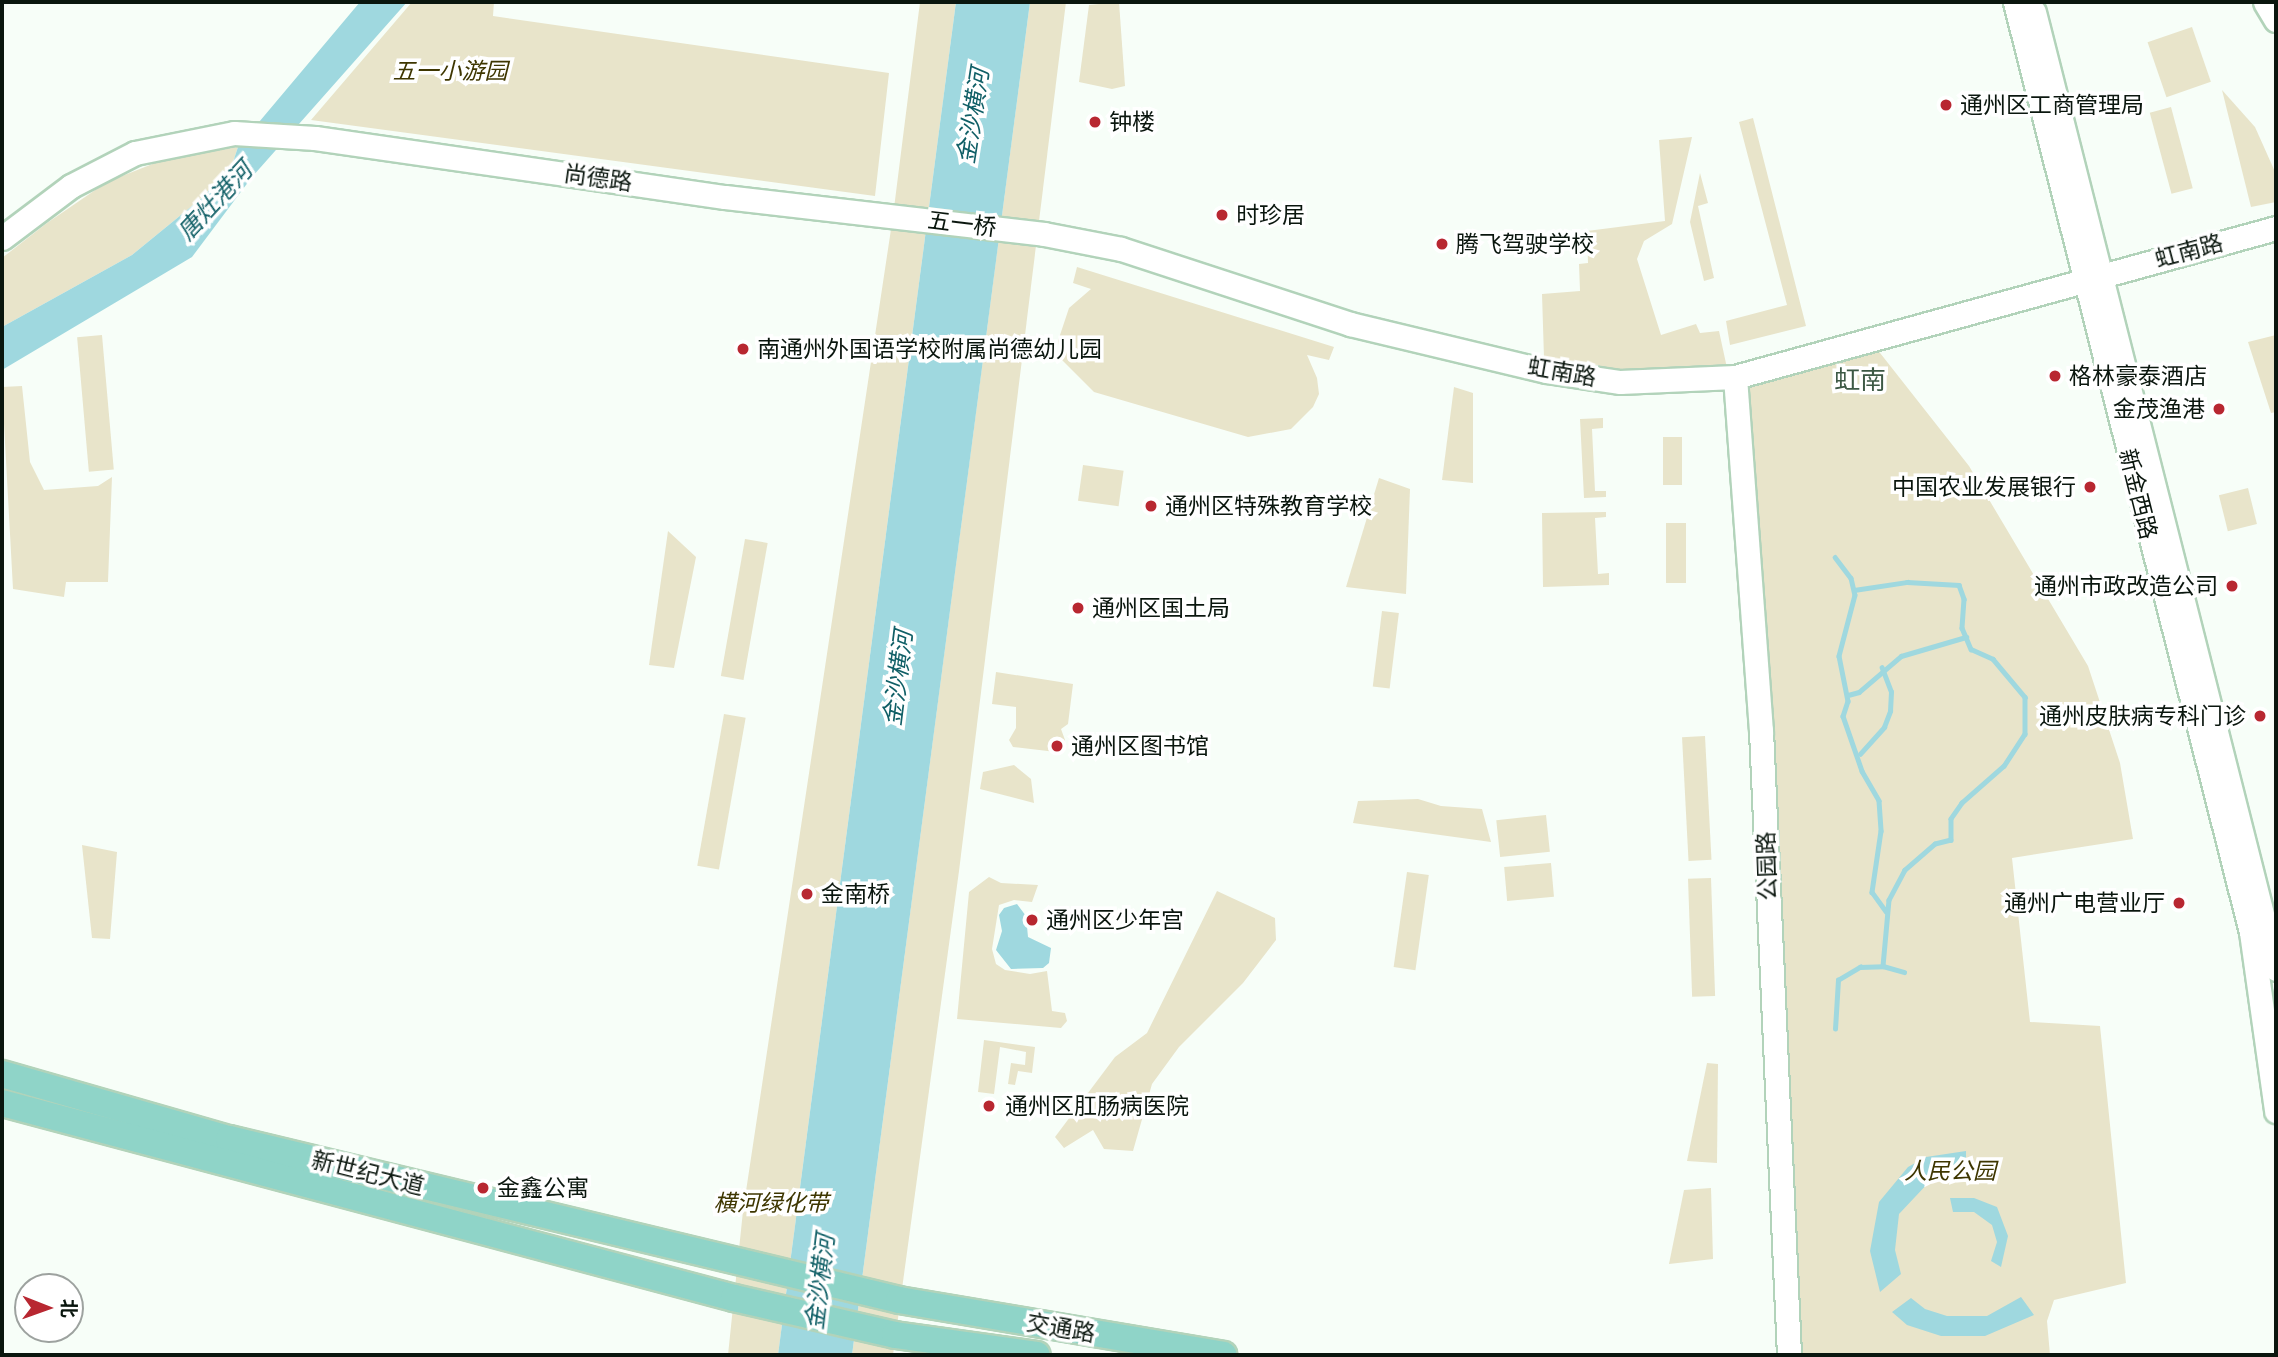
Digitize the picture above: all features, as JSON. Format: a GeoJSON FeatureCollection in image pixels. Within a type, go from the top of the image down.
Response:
{"type":"FeatureCollection","features":[{"type":"Feature","properties":{"kind":"main road","name":"新世纪大道"},"geometry":{"type":"LineString","coordinates":[[2,1074],[229,1139],[738,1258],[899,1300]]}},
{"type":"Feature","properties":{"kind":"main road","name":"新世纪大道"},"geometry":{"type":"LineString","coordinates":[[2,1103],[734,1298],[895,1335]]}},
{"type":"Feature","properties":{"kind":"main road","name":"交通路"},"geometry":{"type":"LineString","coordinates":[[899,1300],[1223,1355]]}},
{"type":"Feature","properties":{"kind":"main road","name":"交通路"},"geometry":{"type":"LineString","coordinates":[[895,1335],[1037,1355]]}},
{"type":"Feature","properties":{"kind":"street","name":"新金西路"},"geometry":{"type":"LineString","coordinates":[[2015,2],[2093,277],[2276,969]]}},
{"type":"Feature","properties":{"kind":"street","name":"新金西路"},"geometry":{"type":"LineString","coordinates":[[2031,2],[2093,277],[2251,932],[2276,1111]]}},
{"type":"Feature","properties":{"kind":"street"},"geometry":{"type":"LineString","coordinates":[[2265,2],[2276,20]]}},
{"type":"Feature","properties":{"kind":"street","name":"尚德路"},"geometry":{"type":"LineString","coordinates":[[2,238],[71,186],[135,153],[234,133],[315,138],[880,215]]}},
{"type":"Feature","properties":{"kind":"street","name":"五一桥"},"geometry":{"type":"LineString","coordinates":[[880,215],[1044,234]]}},
{"type":"Feature","properties":{"kind":"street","name":"虹南路"},"geometry":{"type":"LineString","coordinates":[[1044,234],[1121,249],[1350,324],[1546,371],[1620,382],[1735,377],[2276,228]]}},
{"type":"Feature","properties":{"kind":"street","name":"公园路"},"geometry":{"type":"LineString","coordinates":[[1735,377],[1761,731],[1789,1355]]}},
{"type":"Feature","properties":{"kind":"green space","name":"五一小游园"},"geometry":{"type":"Polygon","coordinates":[[[412,2],[494,2],[493,16],[889,73],[875,196],[311,120],[412,2]]]}},
{"type":"Feature","properties":{"kind":"green space","name":"横河绿化带"},"geometry":{"type":"Polygon","coordinates":[[[920,2],[956,2],[778,1355],[728,1355],[743,1211],[893,216],[920,2]]]}},
{"type":"Feature","properties":{"kind":"green space","name":"横河绿化带"},"geometry":{"type":"Polygon","coordinates":[[[1030,2],[1066,2],[959,871],[893,1355],[852,1355],[1030,2]]]}},
{"type":"Feature","properties":{"kind":"green space"},"geometry":{"type":"Polygon","coordinates":[[[1119,2],[1125,86],[1112,89],[1079,82],[1089,5],[1119,2]]]}},
{"type":"Feature","properties":{"kind":"green space"},"geometry":{"type":"Polygon","coordinates":[[[2192,27],[2211,82],[2166,97],[2148,42],[2192,27]]]}},
{"type":"Feature","properties":{"kind":"green space"},"geometry":{"type":"Polygon","coordinates":[[[2222,90],[2255,127],[2276,174],[2276,202],[2251,207],[2222,90]]]}},
{"type":"Feature","properties":{"kind":"green space"},"geometry":{"type":"Polygon","coordinates":[[[2171,107],[2193,188],[2171,194],[2150,113],[2171,107]]]}},
{"type":"Feature","properties":{"kind":"green space"},"geometry":{"type":"Polygon","coordinates":[[[1753,118],[1806,326],[1730,345],[1726,321],[1787,305],[1739,122],[1753,118]]]}},
{"type":"Feature","properties":{"kind":"green space"},"geometry":{"type":"Polygon","coordinates":[[[1692,137],[1672,224],[1644,241],[1637,259],[1661,335],[1696,324],[1700,333],[1719,331],[1727,368],[1616,372],[1544,358],[1542,294],[1580,291],[1579,264],[1588,263],[1587,231],[1665,221],[1659,140],[1692,137]]]}},
{"type":"Feature","properties":{"kind":"green space"},"geometry":{"type":"Polygon","coordinates":[[[238,147],[233,162],[203,197],[132,255],[2,327],[2,258],[47,223],[107,182],[160,161],[238,147]]]}},
{"type":"Feature","properties":{"kind":"green space"},"geometry":{"type":"Polygon","coordinates":[[[1700,173],[1708,203],[1698,206],[1714,278],[1704,281],[1690,222],[1700,173]]]}},
{"type":"Feature","properties":{"kind":"green space"},"geometry":{"type":"Polygon","coordinates":[[[1077,267],[1334,347],[1329,360],[1307,355],[1317,378],[1319,394],[1313,407],[1291,429],[1248,437],[1094,392],[1062,360],[1058,341],[1069,308],[1091,289],[1073,283],[1077,267]]]}},
{"type":"Feature","properties":{"kind":"green space"},"geometry":{"type":"Polygon","coordinates":[[[102,335],[114,469],[89,472],[77,337],[102,335]]]}},
{"type":"Feature","properties":{"kind":"green space"},"geometry":{"type":"Polygon","coordinates":[[[2276,335],[2276,412],[2271,413],[2248,342],[2276,335]]]}},
{"type":"Feature","properties":{"kind":"green space","name":"人民公园"},"geometry":{"type":"Polygon","coordinates":[[[1873,344],[1969,466],[2088,666],[2120,763],[2133,839],[2012,858],[2030,1022],[2100,1026],[2126,1283],[2054,1300],[2047,1321],[2050,1355],[1796,1355],[1746,380],[1873,344]]]}},
{"type":"Feature","properties":{"kind":"green space"},"geometry":{"type":"Polygon","coordinates":[[[22,386],[30,462],[44,490],[98,486],[112,477],[108,582],[66,582],[64,597],[13,589],[2,387],[22,386]]]}},
{"type":"Feature","properties":{"kind":"green space"},"geometry":{"type":"Polygon","coordinates":[[[1454,387],[1473,393],[1473,483],[1442,480],[1454,387]]]}},
{"type":"Feature","properties":{"kind":"green space"},"geometry":{"type":"Polygon","coordinates":[[[1603,418],[1603,428],[1592,429],[1595,491],[1606,491],[1606,497],[1584,498],[1580,419],[1603,418]]]}},
{"type":"Feature","properties":{"kind":"green space"},"geometry":{"type":"Polygon","coordinates":[[[1663,437],[1682,437],[1682,485],[1663,485],[1663,437]]]}},
{"type":"Feature","properties":{"kind":"green space"},"geometry":{"type":"Polygon","coordinates":[[[1083,465],[1124,471],[1119,506],[1078,501],[1083,465]]]}},
{"type":"Feature","properties":{"kind":"green space"},"geometry":{"type":"Polygon","coordinates":[[[1379,478],[1410,489],[1406,594],[1346,587],[1379,478]]]}},
{"type":"Feature","properties":{"kind":"green space"},"geometry":{"type":"Polygon","coordinates":[[[2248,488],[2257,524],[2228,531],[2219,495],[2248,488]]]}},
{"type":"Feature","properties":{"kind":"green space"},"geometry":{"type":"Polygon","coordinates":[[[1606,512],[1606,517],[1595,518],[1598,574],[1609,573],[1609,585],[1543,587],[1542,513],[1606,512]]]}},
{"type":"Feature","properties":{"kind":"green space"},"geometry":{"type":"Polygon","coordinates":[[[1666,523],[1686,523],[1686,583],[1666,583],[1666,523]]]}},
{"type":"Feature","properties":{"kind":"green space"},"geometry":{"type":"Polygon","coordinates":[[[668,531],[696,557],[674,668],[649,665],[668,531]]]}},
{"type":"Feature","properties":{"kind":"green space"},"geometry":{"type":"Polygon","coordinates":[[[745,539],[768,543],[744,680],[721,676],[745,539]]]}},
{"type":"Feature","properties":{"kind":"green space"},"geometry":{"type":"Polygon","coordinates":[[[1382,611],[1399,613],[1390,689],[1373,686],[1382,611]]]}},
{"type":"Feature","properties":{"kind":"green space"},"geometry":{"type":"Polygon","coordinates":[[[996,672],[1073,684],[1068,724],[1061,729],[1065,740],[1056,752],[1013,747],[1009,740],[1016,728],[1016,707],[992,704],[996,672]]]}},
{"type":"Feature","properties":{"kind":"green space"},"geometry":{"type":"Polygon","coordinates":[[[724,714],[746,718],[719,869],[697,866],[724,714]]]}},
{"type":"Feature","properties":{"kind":"green space"},"geometry":{"type":"Polygon","coordinates":[[[1705,736],[1711,860],[1689,861],[1682,737],[1705,736]]]}},
{"type":"Feature","properties":{"kind":"green space"},"geometry":{"type":"Polygon","coordinates":[[[1014,765],[1031,779],[1034,803],[980,789],[983,772],[1014,765]]]}},
{"type":"Feature","properties":{"kind":"green space"},"geometry":{"type":"Polygon","coordinates":[[[1418,799],[1441,806],[1482,809],[1491,842],[1353,823],[1358,801],[1418,799]]]}},
{"type":"Feature","properties":{"kind":"green space"},"geometry":{"type":"Polygon","coordinates":[[[1546,815],[1550,852],[1500,857],[1496,820],[1546,815]]]}},
{"type":"Feature","properties":{"kind":"green space"},"geometry":{"type":"Polygon","coordinates":[[[82,845],[117,852],[110,939],[92,938],[82,845]]]}},
{"type":"Feature","properties":{"kind":"green space"},"geometry":{"type":"Polygon","coordinates":[[[1551,863],[1554,897],[1507,901],[1504,867],[1551,863]]]}},
{"type":"Feature","properties":{"kind":"green space"},"geometry":{"type":"Polygon","coordinates":[[[1407,872],[1429,875],[1415,970],[1394,967],[1407,872]]]}},
{"type":"Feature","properties":{"kind":"green space"},"geometry":{"type":"Polygon","coordinates":[[[989,877],[1001,883],[1038,885],[1032,902],[1014,900],[999,905],[992,949],[996,964],[1005,970],[1030,974],[1047,971],[1052,1011],[1065,1013],[1067,1021],[1061,1028],[957,1019],[969,892],[989,877]]]}},
{"type":"Feature","properties":{"kind":"green space"},"geometry":{"type":"Polygon","coordinates":[[[1711,878],[1715,996],[1692,997],[1688,879],[1711,878]]]}},
{"type":"Feature","properties":{"kind":"green space"},"geometry":{"type":"Polygon","coordinates":[[[1217,891],[1275,918],[1276,940],[1243,983],[1179,1047],[1152,1084],[1133,1151],[1104,1149],[1093,1130],[1064,1148],[1055,1137],[1115,1057],[1147,1033],[1217,891]]]}},
{"type":"Feature","properties":{"kind":"green space"},"geometry":{"type":"Polygon","coordinates":[[[984,1040],[1035,1047],[1032,1073],[1018,1071],[1015,1085],[1008,1084],[1011,1063],[1025,1065],[1026,1052],[1000,1047],[994,1094],[978,1092],[984,1040]]]}},
{"type":"Feature","properties":{"kind":"green space"},"geometry":{"type":"Polygon","coordinates":[[[1707,1063],[1718,1064],[1717,1163],[1687,1161],[1707,1063]]]}},
{"type":"Feature","properties":{"kind":"green space"},"geometry":{"type":"Polygon","coordinates":[[[1711,1188],[1713,1259],[1669,1264],[1684,1190],[1711,1188]]]}},
{"type":"Feature","properties":{"kind":"water","name":"唐灶港河"},"geometry":{"type":"Polygon","coordinates":[[[360,2],[407,2],[252,177],[192,257],[2,370],[2,327],[132,255],[203,197],[233,162],[238,147],[360,2]]]}},
{"type":"Feature","properties":{"kind":"water","name":"金沙横河"},"geometry":{"type":"Polygon","coordinates":[[[956,2],[1030,2],[852,1355],[778,1355],[956,2]]]}},
{"type":"Feature","properties":{"kind":"water"},"geometry":{"type":"Polygon","coordinates":[[[1017,904],[1026,916],[1028,937],[1051,948],[1049,963],[1043,968],[1011,969],[996,950],[1002,931],[999,915],[1004,908],[1017,904]]]}},
{"type":"Feature","properties":{"kind":"water"},"geometry":{"type":"Polygon","coordinates":[[[1966,1151],[1966,1172],[1931,1180],[1899,1214],[1895,1250],[1901,1274],[1880,1292],[1870,1251],[1879,1202],[1908,1167],[1926,1157],[1966,1151]]]}},
{"type":"Feature","properties":{"kind":"water"},"geometry":{"type":"Polygon","coordinates":[[[1950,1198],[1974,1198],[1997,1207],[2008,1236],[2001,1267],[1991,1261],[1997,1242],[1992,1225],[1974,1212],[1953,1212],[1950,1198]]]}},
{"type":"Feature","properties":{"kind":"water"},"geometry":{"type":"Polygon","coordinates":[[[2021,1297],[2034,1315],[1985,1336],[1941,1336],[1907,1325],[1892,1312],[1911,1298],[1925,1309],[1947,1316],[1987,1316],[2021,1297]]]}},
{"type":"Feature","properties":{"kind":"waterway"},"geometry":{"type":"LineString","coordinates":[[1835,557],[1851,578],[1855,595],[1839,656],[1848,701],[1843,716],[1862,771],[1879,801],[1881,831],[1872,892],[1886,911]]}},
{"type":"Feature","properties":{"kind":"waterway"},"geometry":{"type":"LineString","coordinates":[[1854,590],[1907,582],[1959,585],[1964,599],[1962,628],[1971,649],[1993,659],[2025,697],[2025,734],[2004,766],[1962,803],[1951,819],[1951,840],[1935,844],[1905,870],[1889,900],[1883,966],[1904,972]]}},
{"type":"Feature","properties":{"kind":"waterway"},"geometry":{"type":"LineString","coordinates":[[1848,695],[1859,692],[1901,656],[1966,637]]}},
{"type":"Feature","properties":{"kind":"waterway"},"geometry":{"type":"LineString","coordinates":[[1860,754],[1884,727],[1890,711],[1891,692],[1882,668]]}},
{"type":"Feature","properties":{"kind":"waterway"},"geometry":{"type":"LineString","coordinates":[[1835,1029],[1838,980],[1860,967],[1883,966]]}},
{"type":"Feature","properties":{"kind":"place","name":"通州区工商管理局"},"geometry":{"type":"Point","coordinates":[1946,105]}},
{"type":"Feature","properties":{"kind":"place","name":"钟楼"},"geometry":{"type":"Point","coordinates":[1095,122]}},
{"type":"Feature","properties":{"kind":"place","name":"时珍居"},"geometry":{"type":"Point","coordinates":[1222,215]}},
{"type":"Feature","properties":{"kind":"place","name":"腾飞驾驶学校"},"geometry":{"type":"Point","coordinates":[1442,244]}},
{"type":"Feature","properties":{"kind":"place","name":"南通州外国语学校附属尚德幼儿园"},"geometry":{"type":"Point","coordinates":[743,349]}},
{"type":"Feature","properties":{"kind":"place","name":"格林豪泰酒店"},"geometry":{"type":"Point","coordinates":[2055,376]}},
{"type":"Feature","properties":{"kind":"place","name":"金茂渔港"},"geometry":{"type":"Point","coordinates":[2219,409]}},
{"type":"Feature","properties":{"kind":"place","name":"中国农业发展银行"},"geometry":{"type":"Point","coordinates":[2090,487]}},
{"type":"Feature","properties":{"kind":"place","name":"通州区特殊教育学校"},"geometry":{"type":"Point","coordinates":[1151,506]}},
{"type":"Feature","properties":{"kind":"place","name":"通州市政改造公司"},"geometry":{"type":"Point","coordinates":[2232,586]}},
{"type":"Feature","properties":{"kind":"place","name":"通州区国土局"},"geometry":{"type":"Point","coordinates":[1078,608]}},
{"type":"Feature","properties":{"kind":"place","name":"通州皮肤病专科门诊"},"geometry":{"type":"Point","coordinates":[2260,716]}},
{"type":"Feature","properties":{"kind":"place","name":"通州区图书馆"},"geometry":{"type":"Point","coordinates":[1057,746]}},
{"type":"Feature","properties":{"kind":"place","name":"金南桥"},"geometry":{"type":"Point","coordinates":[807,894]}},
{"type":"Feature","properties":{"kind":"place","name":"通州广电营业厅"},"geometry":{"type":"Point","coordinates":[2179,903]}},
{"type":"Feature","properties":{"kind":"place","name":"通州区少年宫"},"geometry":{"type":"Point","coordinates":[1032,920]}},
{"type":"Feature","properties":{"kind":"place","name":"通州区肛肠病医院"},"geometry":{"type":"Point","coordinates":[989,1106]}},
{"type":"Feature","properties":{"kind":"place","name":"金鑫公寓"},"geometry":{"type":"Point","coordinates":[483,1188]}},
{"type":"Feature","properties":{"kind":"district","name":"虹南"},"geometry":{"type":"Point","coordinates":[1860,381]}}]}
